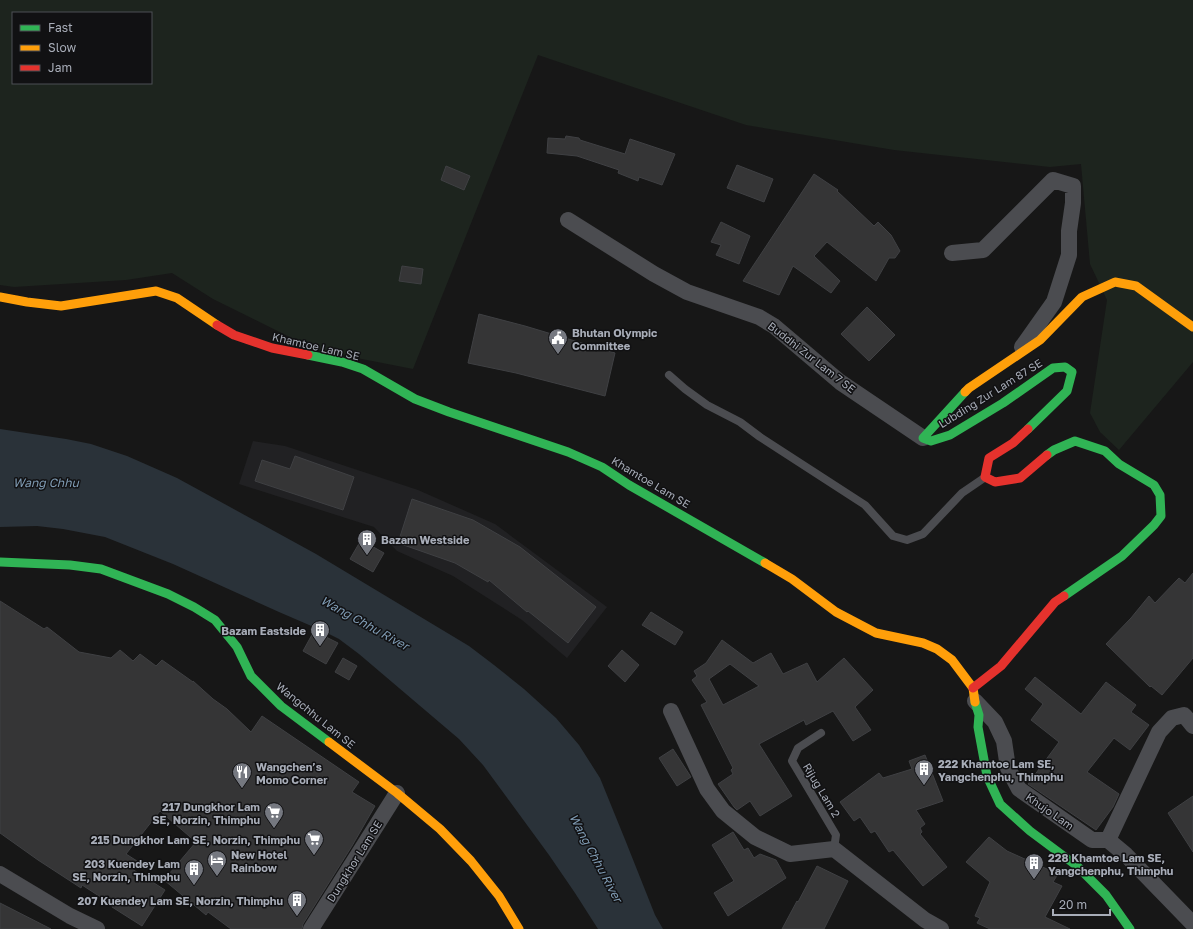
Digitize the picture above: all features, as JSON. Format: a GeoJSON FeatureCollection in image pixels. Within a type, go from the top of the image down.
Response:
{"type":"FeatureCollection","features":[{"type":"Feature","properties":{"kind":"street"},"geometry":{"type":"LineString","coordinates":[[952,253],[984,250],[1053,180],[1073,186],[1073,203],[1069,231],[1069,255],[1054,302],[1017,355]]}},
{"type":"Feature","properties":{"kind":"street","name":"Buddhi Zur Lam 7 SE"},"geometry":{"type":"LineString","coordinates":[[568,220],[654,274],[687,292],[759,317],[774,326],[840,382],[923,438]]}},
{"type":"Feature","properties":{"kind":"street","name":"Lubding Zur Lam 87 SE"},"geometry":{"type":"LineString","coordinates":[[985,477],[989,458],[1013,443],[1067,391],[1072,372],[1064,367],[1053,368],[950,435],[931,441],[923,438],[969,388],[1040,340],[1082,297],[1115,282],[1136,286],[1193,327]]}},
{"type":"Feature","properties":{"kind":"street","name":"Khamtoe Lam SE"},"geometry":{"type":"LineString","coordinates":[[0,297],[61,306],[156,291],[178,298],[209,320],[234,335],[272,348],[342,362],[363,369],[414,399],[568,452],[602,467],[629,485],[792,579],[836,612],[876,632],[924,643],[937,649],[952,660],[974,695],[979,716],[978,727],[987,776],[1000,804],[1030,831],[1077,866],[1106,895],[1130,929]]}},
{"type":"Feature","properties":{"kind":"street"},"geometry":{"type":"LineString","coordinates":[[974,695],[1001,666],[1055,602],[1122,556],[1154,525],[1161,516],[1160,495],[1154,485],[1119,464],[1105,451],[1075,441],[1054,450],[1020,478],[995,482],[985,477]]}},
{"type":"Feature","properties":{"kind":"street","name":"Wangchhu Lam SE"},"geometry":{"type":"LineString","coordinates":[[0,562],[70,565],[101,569],[168,594],[194,607],[214,620],[237,647],[251,676],[281,706],[397,793],[440,829],[471,861],[499,896],[519,929]]}},
{"type":"Feature","properties":{"kind":"street","name":"Khujo Lam"},"geometry":{"type":"LineString","coordinates":[[974,695],[994,722],[1004,741],[1008,768],[1019,789],[1092,840],[1108,840]]}},
{"type":"Feature","properties":{"kind":"street"},"geometry":{"type":"LineString","coordinates":[[671,711],[707,789],[723,811],[755,837],[790,854],[834,849],[925,920],[941,929]]}},
{"type":"Feature","properties":{"kind":"street"},"geometry":{"type":"LineString","coordinates":[[1193,726],[1184,715],[1172,718],[1159,732],[1108,840],[1126,855],[1193,924]]}},
{"type":"Feature","properties":{"kind":"street","name":"Dungkhor Lam SE"},"geometry":{"type":"LineString","coordinates":[[311,929],[397,793]]}},
{"type":"Feature","properties":{"kind":"street"},"geometry":{"type":"LineString","coordinates":[[0,874],[70,916],[98,929]]}},
{"type":"Feature","properties":{"kind":"lane"},"geometry":{"type":"LineString","coordinates":[[670,375],[685,389],[707,405],[740,422],[760,437],[865,505],[893,536],[907,540],[923,534],[962,493],[985,477]]}},
{"type":"Feature","properties":{"kind":"lane","name":"Rijug Lam 2"},"geometry":{"type":"LineString","coordinates":[[821,733],[798,748],[792,761],[836,835],[834,849]]}},
{"type":"Feature","properties":{"kind":"shaded area"},"geometry":{"type":"Polygon","coordinates":[[[0,0],[1193,0],[1193,362],[1119,450],[1100,432],[1090,413],[1107,300],[1090,264],[1081,164],[1050,167],[894,150],[746,125],[538,55],[413,369],[316,350],[213,299],[172,273],[126,280],[14,287],[0,285],[0,0]]]}},
{"type":"Feature","properties":{"kind":"shaded area"},"geometry":{"type":"Polygon","coordinates":[[[253,441],[285,446],[418,490],[495,524],[607,607],[567,658],[522,620],[453,576],[397,551],[374,527],[239,484],[253,441]]]}},
{"type":"Feature","properties":{"kind":"water","name":"Wang Chhu"},"geometry":{"type":"Polygon","coordinates":[[[0,429],[91,444],[127,456],[177,478],[316,554],[469,646],[524,689],[556,718],[579,745],[600,778],[655,915],[663,929],[598,929],[549,855],[483,765],[459,739],[359,654],[339,639],[173,564],[105,537],[37,526],[0,527],[0,429]]]}},
{"type":"Feature","properties":{"kind":"building"},"geometry":{"type":"Polygon","coordinates":[[[566,136],[579,138],[580,140],[625,154],[630,139],[675,154],[662,185],[639,177],[638,181],[618,173],[619,170],[577,156],[547,153],[548,138],[565,139],[566,136]]]}},
{"type":"Feature","properties":{"kind":"building"},"geometry":{"type":"Polygon","coordinates":[[[737,165],[773,179],[764,202],[727,188],[737,165]]]}},
{"type":"Feature","properties":{"kind":"building"},"geometry":{"type":"Polygon","coordinates":[[[446,166],[470,176],[464,190],[441,180],[446,166]]]}},
{"type":"Feature","properties":{"kind":"building"},"geometry":{"type":"Polygon","coordinates":[[[814,174],[838,190],[837,191],[874,226],[878,222],[891,235],[900,251],[895,258],[889,258],[876,281],[827,242],[814,256],[840,281],[831,293],[793,266],[779,295],[743,281],[814,174]]]}},
{"type":"Feature","properties":{"kind":"building"},"geometry":{"type":"Polygon","coordinates":[[[721,222],[750,236],[739,264],[716,255],[721,245],[711,242],[721,222]]]}},
{"type":"Feature","properties":{"kind":"building"},"geometry":{"type":"Polygon","coordinates":[[[402,266],[423,269],[421,284],[399,281],[402,266]]]}},
{"type":"Feature","properties":{"kind":"building"},"geometry":{"type":"Polygon","coordinates":[[[867,307],[895,335],[869,361],[841,334],[867,307]]]}},
{"type":"Feature","properties":{"kind":"building"},"geometry":{"type":"Polygon","coordinates":[[[479,314],[615,353],[605,396],[516,373],[468,363],[479,314]]]}},
{"type":"Feature","properties":{"kind":"building"},"geometry":{"type":"Polygon","coordinates":[[[295,456],[354,477],[343,510],[255,481],[262,460],[290,469],[295,456]]]}},
{"type":"Feature","properties":{"kind":"building"},"geometry":{"type":"Polygon","coordinates":[[[412,499],[473,520],[520,547],[596,607],[568,643],[528,611],[527,612],[489,580],[488,582],[455,563],[398,543],[412,499]]]}},
{"type":"Feature","properties":{"kind":"building","name":"Bazam Westside"},"geometry":{"type":"Polygon","coordinates":[[[361,540],[384,553],[373,572],[350,559],[361,540]]]}},
{"type":"Feature","properties":{"kind":"building"},"geometry":{"type":"Polygon","coordinates":[[[1193,573],[1193,658],[1162,695],[1151,686],[1150,687],[1106,644],[1131,618],[1149,596],[1155,603],[1179,578],[1185,583],[1193,573]]]}},
{"type":"Feature","properties":{"kind":"building"},"geometry":{"type":"Polygon","coordinates":[[[0,601],[44,629],[47,627],[79,652],[111,658],[120,650],[133,661],[140,654],[156,666],[162,660],[193,681],[227,709],[251,732],[262,716],[359,782],[352,792],[375,806],[352,846],[303,924],[302,929],[231,929],[208,912],[206,915],[164,880],[196,842],[160,811],[126,854],[137,861],[132,869],[165,890],[142,926],[112,907],[113,905],[82,885],[81,888],[38,860],[0,833],[0,601]]]}},
{"type":"Feature","properties":{"kind":"building"},"geometry":{"type":"Polygon","coordinates":[[[651,612],[683,632],[675,645],[642,625],[651,612]]]}},
{"type":"Feature","properties":{"kind":"building","name":"Bazam Eastside"},"geometry":{"type":"Polygon","coordinates":[[[314,631],[338,643],[326,664],[303,651],[314,631]]]}},
{"type":"Feature","properties":{"kind":"building"},"geometry":{"type":"Polygon","coordinates":[[[722,640],[753,663],[771,653],[783,674],[807,663],[817,682],[844,658],[873,690],[855,707],[871,730],[853,741],[833,711],[806,725],[804,720],[759,744],[792,796],[760,816],[750,801],[737,810],[718,784],[733,774],[731,770],[733,768],[701,705],[707,702],[692,680],[697,676],[694,671],[706,663],[722,640]],[[730,664],[709,679],[723,705],[759,686],[730,664]]]}},
{"type":"Feature","properties":{"kind":"building"},"geometry":{"type":"Polygon","coordinates":[[[622,650],[639,665],[625,682],[608,666],[622,650]]]}},
{"type":"Feature","properties":{"kind":"building"},"geometry":{"type":"Polygon","coordinates":[[[343,658],[357,666],[349,680],[335,672],[343,658]]]}},
{"type":"Feature","properties":{"kind":"building"},"geometry":{"type":"Polygon","coordinates":[[[1035,677],[1081,714],[1106,682],[1136,705],[1131,712],[1149,725],[1130,750],[1114,738],[1087,772],[1119,794],[1113,807],[1096,830],[1028,784],[1059,742],[1031,720],[1043,704],[1025,689],[1035,677]]]}},
{"type":"Feature","properties":{"kind":"building"},"geometry":{"type":"Polygon","coordinates":[[[673,749],[691,777],[677,786],[659,758],[673,749]]]}},
{"type":"Feature","properties":{"kind":"building"},"geometry":{"type":"Polygon","coordinates":[[[925,755],[943,801],[916,810],[925,824],[920,828],[922,832],[920,834],[947,867],[923,886],[893,850],[889,852],[875,831],[871,833],[860,817],[854,821],[840,802],[879,773],[883,778],[912,769],[909,761],[925,755]]]}},
{"type":"Feature","properties":{"kind":"building"},"geometry":{"type":"Polygon","coordinates":[[[1193,796],[1193,852],[1168,813],[1193,796]]]}},
{"type":"Feature","properties":{"kind":"building"},"geometry":{"type":"Polygon","coordinates":[[[733,832],[744,850],[748,848],[754,858],[760,854],[776,860],[786,878],[728,916],[714,893],[734,881],[712,845],[733,832]]]}},
{"type":"Feature","properties":{"kind":"building"},"geometry":{"type":"Polygon","coordinates":[[[989,837],[1007,851],[1058,874],[1053,882],[1062,886],[1045,917],[1070,929],[990,929],[977,923],[980,918],[975,916],[990,882],[966,862],[989,837]]]}},
{"type":"Feature","properties":{"kind":"building"},"geometry":{"type":"Polygon","coordinates":[[[817,866],[848,881],[824,929],[782,929],[797,901],[798,902],[817,866]]]}},
{"type":"Feature","properties":{"kind":"building"},"geometry":{"type":"Polygon","coordinates":[[[0,903],[51,929],[0,929],[0,903]]]}},
{"type":"Feature","properties":{"kind":"traffic: fast"},"geometry":{"type":"LineString","coordinates":[[308,355],[342,362],[363,369],[415,399],[568,452],[602,467],[629,485],[765,563]]}},
{"type":"Feature","properties":{"kind":"traffic: fast"},"geometry":{"type":"LineString","coordinates":[[965,392],[923,438],[931,441],[950,435],[1003,403],[1053,368],[1065,367],[1072,372],[1067,391],[1028,429]]}},
{"type":"Feature","properties":{"kind":"traffic: fast"},"geometry":{"type":"LineString","coordinates":[[1047,455],[1054,450],[1075,441],[1105,451],[1119,464],[1154,485],[1160,495],[1161,516],[1154,525],[1122,556],[1064,596]]}},
{"type":"Feature","properties":{"kind":"traffic: fast"},"geometry":{"type":"LineString","coordinates":[[0,562],[70,565],[101,569],[168,594],[194,607],[215,620],[237,647],[251,676],[281,706],[329,742]]}},
{"type":"Feature","properties":{"kind":"traffic: fast"},"geometry":{"type":"LineString","coordinates":[[975,702],[979,715],[978,727],[987,776],[1000,804],[1030,831],[1077,866],[1106,895],[1130,929]]}},
{"type":"Feature","properties":{"kind":"traffic: slow"},"geometry":{"type":"LineString","coordinates":[[965,392],[1040,340],[1082,297],[1115,282],[1136,286],[1193,327]]}},
{"type":"Feature","properties":{"kind":"traffic: slow"},"geometry":{"type":"LineString","coordinates":[[0,297],[61,306],[156,291],[177,298],[217,325]]}},
{"type":"Feature","properties":{"kind":"traffic: slow"},"geometry":{"type":"LineString","coordinates":[[765,563],[792,579],[836,612],[876,633],[923,643],[937,649],[952,660],[973,688],[975,702]]}},
{"type":"Feature","properties":{"kind":"traffic: slow"},"geometry":{"type":"LineString","coordinates":[[329,742],[397,793],[440,829],[471,861],[499,896],[519,929]]}},
{"type":"Feature","properties":{"kind":"traffic: jam"},"geometry":{"type":"LineString","coordinates":[[217,325],[234,335],[272,348],[308,355]]}},
{"type":"Feature","properties":{"kind":"traffic: jam"},"geometry":{"type":"LineString","coordinates":[[1028,429],[1013,443],[989,458],[985,477],[995,482],[1020,478],[1047,455]]}},
{"type":"Feature","properties":{"kind":"traffic: jam"},"geometry":{"type":"LineString","coordinates":[[973,688],[1001,666],[1055,602],[1064,596]]}},
{"type":"Feature","properties":{"kind":"place","name":"Bhutan Olympic Committee"},"geometry":{"type":"Point","coordinates":[558,355]}},
{"type":"Feature","properties":{"kind":"place","name":"Bazam Westside"},"geometry":{"type":"Point","coordinates":[367,556]}},
{"type":"Feature","properties":{"kind":"place","name":"Bazam Eastside"},"geometry":{"type":"Point","coordinates":[320,647]}},
{"type":"Feature","properties":{"kind":"place","name":"222 Khamtoe Lam SE, Yangchenphu, Thimphu"},"geometry":{"type":"Point","coordinates":[924,786]}},
{"type":"Feature","properties":{"kind":"place","name":"Wangchen’s Momo Corner"},"geometry":{"type":"Point","coordinates":[242,789]}},
{"type":"Feature","properties":{"kind":"place","name":"217 Dungkhor Lam SE, Norzin, Thimphu"},"geometry":{"type":"Point","coordinates":[274,829]}},
{"type":"Feature","properties":{"kind":"place","name":"215 Dungkhor Lam SE, Norzin, Thimphu"},"geometry":{"type":"Point","coordinates":[314,856]}},
{"type":"Feature","properties":{"kind":"place","name":"New Hotel Rainbow"},"geometry":{"type":"Point","coordinates":[217,877]}},
{"type":"Feature","properties":{"kind":"place","name":"228 Khamtoe Lam SE, Yangchenphu, Thimphu"},"geometry":{"type":"Point","coordinates":[1034,880]}},
{"type":"Feature","properties":{"kind":"place","name":"203 Kuendey Lam SE, Norzin, Thimphu"},"geometry":{"type":"Point","coordinates":[194,886]}},
{"type":"Feature","properties":{"kind":"place","name":"207 Kuendey Lam SE, Norzin, Thimphu"},"geometry":{"type":"Point","coordinates":[297,917]}},
{"type":"Feature","properties":{"kind":"water label","name":"Wang Chhu River"},"geometry":{"type":"Point","coordinates":[365,623]}},
{"type":"Feature","properties":{"kind":"water label","name":"Wang Chhu River"},"geometry":{"type":"Point","coordinates":[596,858]}}]}
